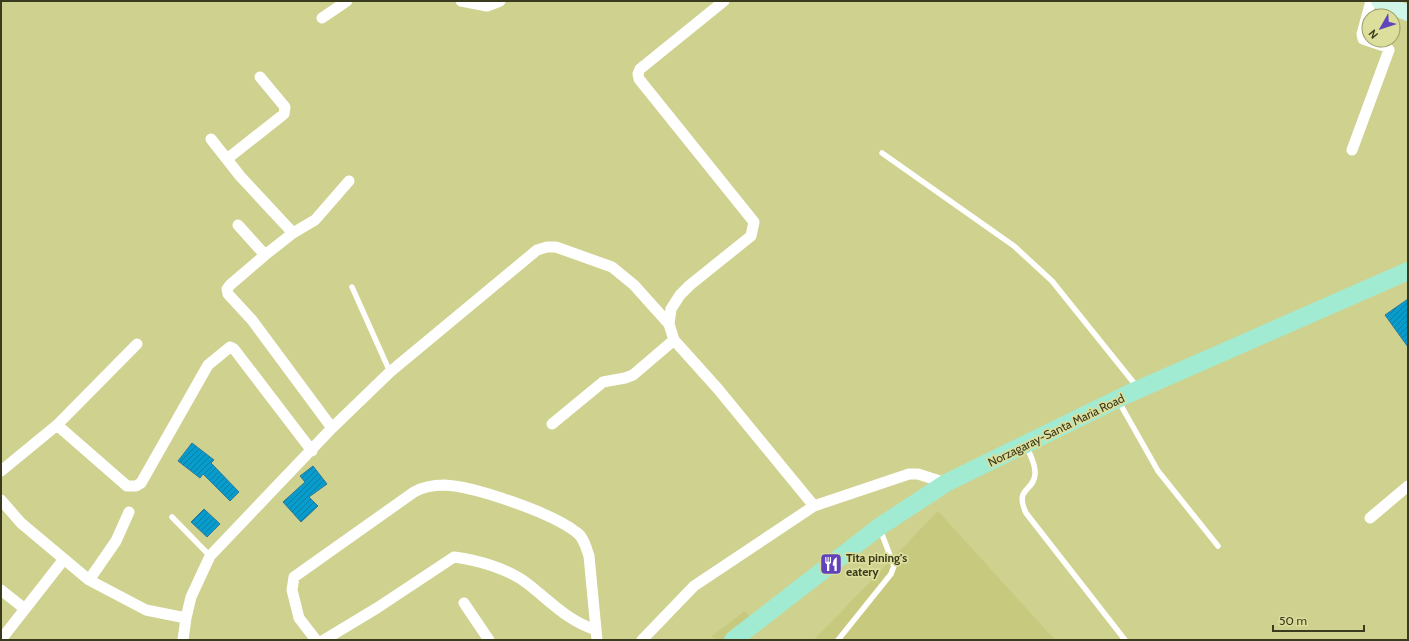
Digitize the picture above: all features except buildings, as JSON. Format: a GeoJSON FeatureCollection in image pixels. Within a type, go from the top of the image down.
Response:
{"type":"FeatureCollection","features":[{"type":"Feature","properties":{"kind":"main road"},"geometry":{"type":"LineString","coordinates":[[1379,1],[1408,13]]}},
{"type":"Feature","properties":{"kind":"main road","name":"Norzagaray-Santa Maria Road"},"geometry":{"type":"LineString","coordinates":[[733,640],[879,527],[946,483],[1117,399],[1408,271]]}},
{"type":"Feature","properties":{"kind":"street"},"geometry":{"type":"LineString","coordinates":[[322,18],[347,1]]}},
{"type":"Feature","properties":{"kind":"street"},"geometry":{"type":"LineString","coordinates":[[461,1],[487,6],[500,1]]}},
{"type":"Feature","properties":{"kind":"street"},"geometry":{"type":"LineString","coordinates":[[669,324],[671,309],[680,295],[690,285],[751,236],[754,222],[639,79],[638,74],[640,69],[724,1]]}},
{"type":"Feature","properties":{"kind":"street"},"geometry":{"type":"LineString","coordinates":[[1352,150],[1389,50],[1387,47],[1363,39],[1362,34],[1371,1]]}},
{"type":"Feature","properties":{"kind":"street"},"geometry":{"type":"LineString","coordinates":[[227,160],[284,114],[285,107],[260,77]]}},
{"type":"Feature","properties":{"kind":"street"},"geometry":{"type":"LineString","coordinates":[[211,140],[240,176],[293,233]]}},
{"type":"Feature","properties":{"kind":"street"},"geometry":{"type":"LineString","coordinates":[[332,428],[252,320],[228,294],[227,289],[265,255],[293,233],[315,220],[349,182]]}},
{"type":"Feature","properties":{"kind":"street"},"geometry":{"type":"LineString","coordinates":[[238,225],[265,255]]}},
{"type":"Feature","properties":{"kind":"street"},"geometry":{"type":"LineString","coordinates":[[183,640],[186,618],[194,590],[210,556],[312,451],[332,428],[390,372],[537,250],[547,247],[556,247],[612,267],[634,285],[669,324],[674,340],[718,389],[814,506]]}},
{"type":"Feature","properties":{"kind":"street"},"geometry":{"type":"LineString","coordinates":[[552,424],[603,382],[626,378],[633,375],[674,340]]}},
{"type":"Feature","properties":{"kind":"street"},"geometry":{"type":"LineString","coordinates":[[1,471],[57,425],[137,344]]}},
{"type":"Feature","properties":{"kind":"street"},"geometry":{"type":"LineString","coordinates":[[57,425],[127,486],[136,486],[141,483],[208,365],[230,347],[234,349],[312,451]]}},
{"type":"Feature","properties":{"kind":"street"},"geometry":{"type":"LineString","coordinates":[[642,640],[694,586],[814,506],[909,474],[918,474],[946,483]]}},
{"type":"Feature","properties":{"kind":"street"},"geometry":{"type":"LineString","coordinates":[[316,640],[299,618],[292,590],[294,577],[414,492],[432,486],[445,485],[474,491],[527,507],[577,532],[585,543],[589,556],[597,635]]}},
{"type":"Feature","properties":{"kind":"street"},"geometry":{"type":"LineString","coordinates":[[1370,518],[1408,486]]}},
{"type":"Feature","properties":{"kind":"street"},"geometry":{"type":"LineString","coordinates":[[1,500],[21,523],[89,580],[146,610],[186,618]]}},
{"type":"Feature","properties":{"kind":"street"},"geometry":{"type":"LineString","coordinates":[[89,580],[116,541],[129,512]]}},
{"type":"Feature","properties":{"kind":"street"},"geometry":{"type":"LineString","coordinates":[[324,640],[377,608],[454,557],[496,568],[518,577],[547,602],[597,635]]}},
{"type":"Feature","properties":{"kind":"street"},"geometry":{"type":"LineString","coordinates":[[3,637],[64,559]]}},
{"type":"Feature","properties":{"kind":"street"},"geometry":{"type":"LineString","coordinates":[[1,590],[25,609]]}},
{"type":"Feature","properties":{"kind":"street"},"geometry":{"type":"LineString","coordinates":[[464,603],[489,640]]}},
{"type":"Feature","properties":{"kind":"lane"},"geometry":{"type":"LineString","coordinates":[[882,153],[1014,246],[1031,261],[1052,281],[1140,390]]}},
{"type":"Feature","properties":{"kind":"lane"},"geometry":{"type":"LineString","coordinates":[[352,287],[390,372]]}},
{"type":"Feature","properties":{"kind":"lane"},"geometry":{"type":"LineString","coordinates":[[1117,399],[1158,471],[1218,546]]}},
{"type":"Feature","properties":{"kind":"lane"},"geometry":{"type":"LineString","coordinates":[[1026,445],[1036,473],[1034,480],[1022,496],[1021,502],[1026,513],[1125,640]]}},
{"type":"Feature","properties":{"kind":"lane"},"geometry":{"type":"LineString","coordinates":[[172,517],[210,556]]}},
{"type":"Feature","properties":{"kind":"lane"},"geometry":{"type":"LineString","coordinates":[[838,640],[891,574],[894,566],[879,527]]}},
{"type":"Feature","properties":{"kind":"shaded area"},"geometry":{"type":"Polygon","coordinates":[[[938,511],[1055,640],[814,640],[938,511]]]}},
{"type":"Feature","properties":{"kind":"shaded area"},"geometry":{"type":"Polygon","coordinates":[[[745,611],[752,620],[727,640],[715,640],[712,636],[745,611]]]}},
{"type":"Feature","properties":{"kind":"place","name":"Tita pining's eatery"},"geometry":{"type":"Point","coordinates":[831,564]}}]}
